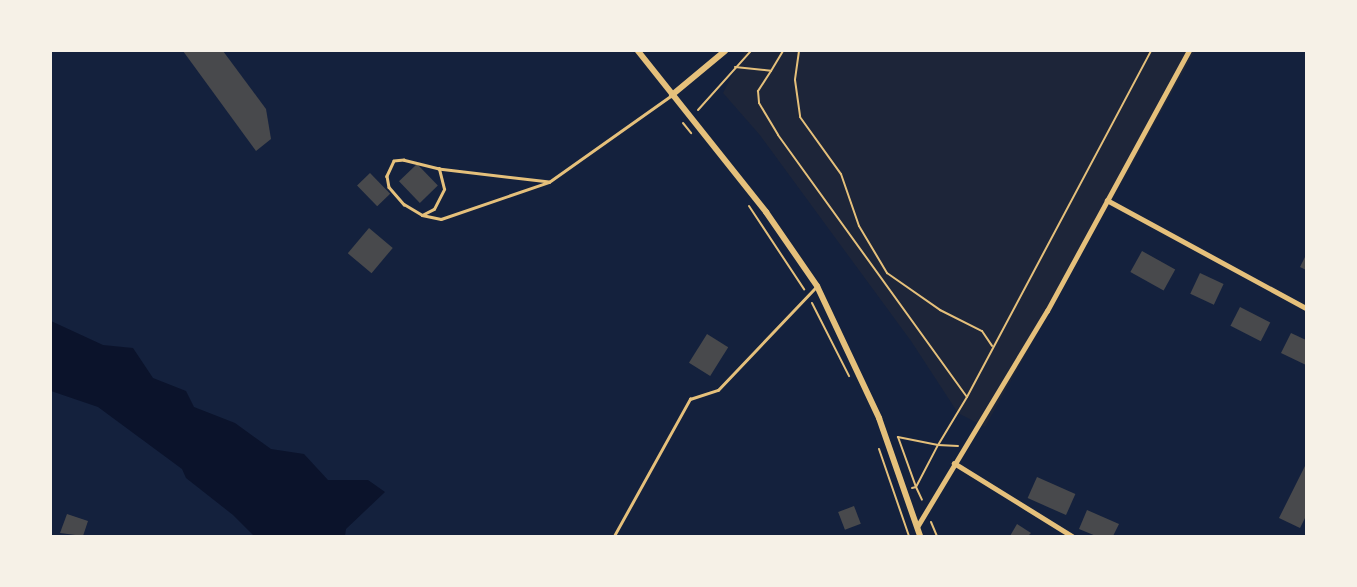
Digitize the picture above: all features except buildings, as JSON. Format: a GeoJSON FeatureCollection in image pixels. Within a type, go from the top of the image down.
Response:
{"type":"FeatureCollection","features":[{"type":"Feature","properties":{"kind":"street"},"geometry":{"type":"LineString","coordinates":[[638,51],[766,212],[817,286],[879,418],[920,536]]}},
{"type":"Feature","properties":{"kind":"street"},"geometry":{"type":"LineString","coordinates":[[672,95],[725,51]]}},
{"type":"Feature","properties":{"kind":"street"},"geometry":{"type":"LineString","coordinates":[[916,528],[1047,312],[1189,51]]}},
{"type":"Feature","properties":{"kind":"street"},"geometry":{"type":"LineString","coordinates":[[1107,200],[1306,308]]}},
{"type":"Feature","properties":{"kind":"street"},"geometry":{"type":"LineString","coordinates":[[954,463],[1072,536]]}},
{"type":"Feature","properties":{"kind":"lane"},"geometry":{"type":"LineString","coordinates":[[549,182],[439,169],[404,160],[394,161],[387,176],[389,187],[404,204],[422,215],[441,219],[549,182],[672,95]]}},
{"type":"Feature","properties":{"kind":"lane"},"geometry":{"type":"LineString","coordinates":[[422,215],[434,209],[444,189],[439,169]]}},
{"type":"Feature","properties":{"kind":"lane"},"geometry":{"type":"LineString","coordinates":[[614,536],[690,399],[718,390],[817,286]]}},
{"type":"Feature","properties":{"kind":"path"},"geometry":{"type":"LineString","coordinates":[[691,117],[751,51]]}},
{"type":"Feature","properties":{"kind":"path"},"geometry":{"type":"LineString","coordinates":[[783,51],[758,92],[759,103],[778,135],[967,397]]}},
{"type":"Feature","properties":{"kind":"path"},"geometry":{"type":"LineString","coordinates":[[799,51],[795,79],[800,117],[841,174],[859,226],[887,274],[940,310],[982,331],[993,347]]}},
{"type":"Feature","properties":{"kind":"path"},"geometry":{"type":"LineString","coordinates":[[904,491],[916,487],[967,397],[1150,51]]}},
{"type":"Feature","properties":{"kind":"path"},"geometry":{"type":"LineString","coordinates":[[735,67],[771,71]]}},
{"type":"Feature","properties":{"kind":"path"},"geometry":{"type":"LineString","coordinates":[[683,123],[698,141]]}},
{"type":"Feature","properties":{"kind":"path"},"geometry":{"type":"LineString","coordinates":[[745,201],[807,295],[853,386]]}},
{"type":"Feature","properties":{"kind":"path"},"geometry":{"type":"LineString","coordinates":[[916,487],[898,436],[938,445],[964,447]]}},
{"type":"Feature","properties":{"kind":"path"},"geometry":{"type":"LineString","coordinates":[[878,445],[909,536]]}},
{"type":"Feature","properties":{"kind":"shaded area"},"geometry":{"type":"Polygon","coordinates":[[[745,51],[1195,51],[985,427],[958,413],[911,341],[759,134],[723,93],[745,51]]]}},
{"type":"Feature","properties":{"kind":"shaded area"},"geometry":{"type":"Polygon","coordinates":[[[51,321],[103,345],[133,348],[153,378],[186,391],[194,407],[235,423],[271,449],[304,454],[328,480],[368,480],[385,492],[346,529],[345,536],[254,536],[233,515],[186,478],[182,469],[98,407],[51,391],[51,321]]]}}]}
